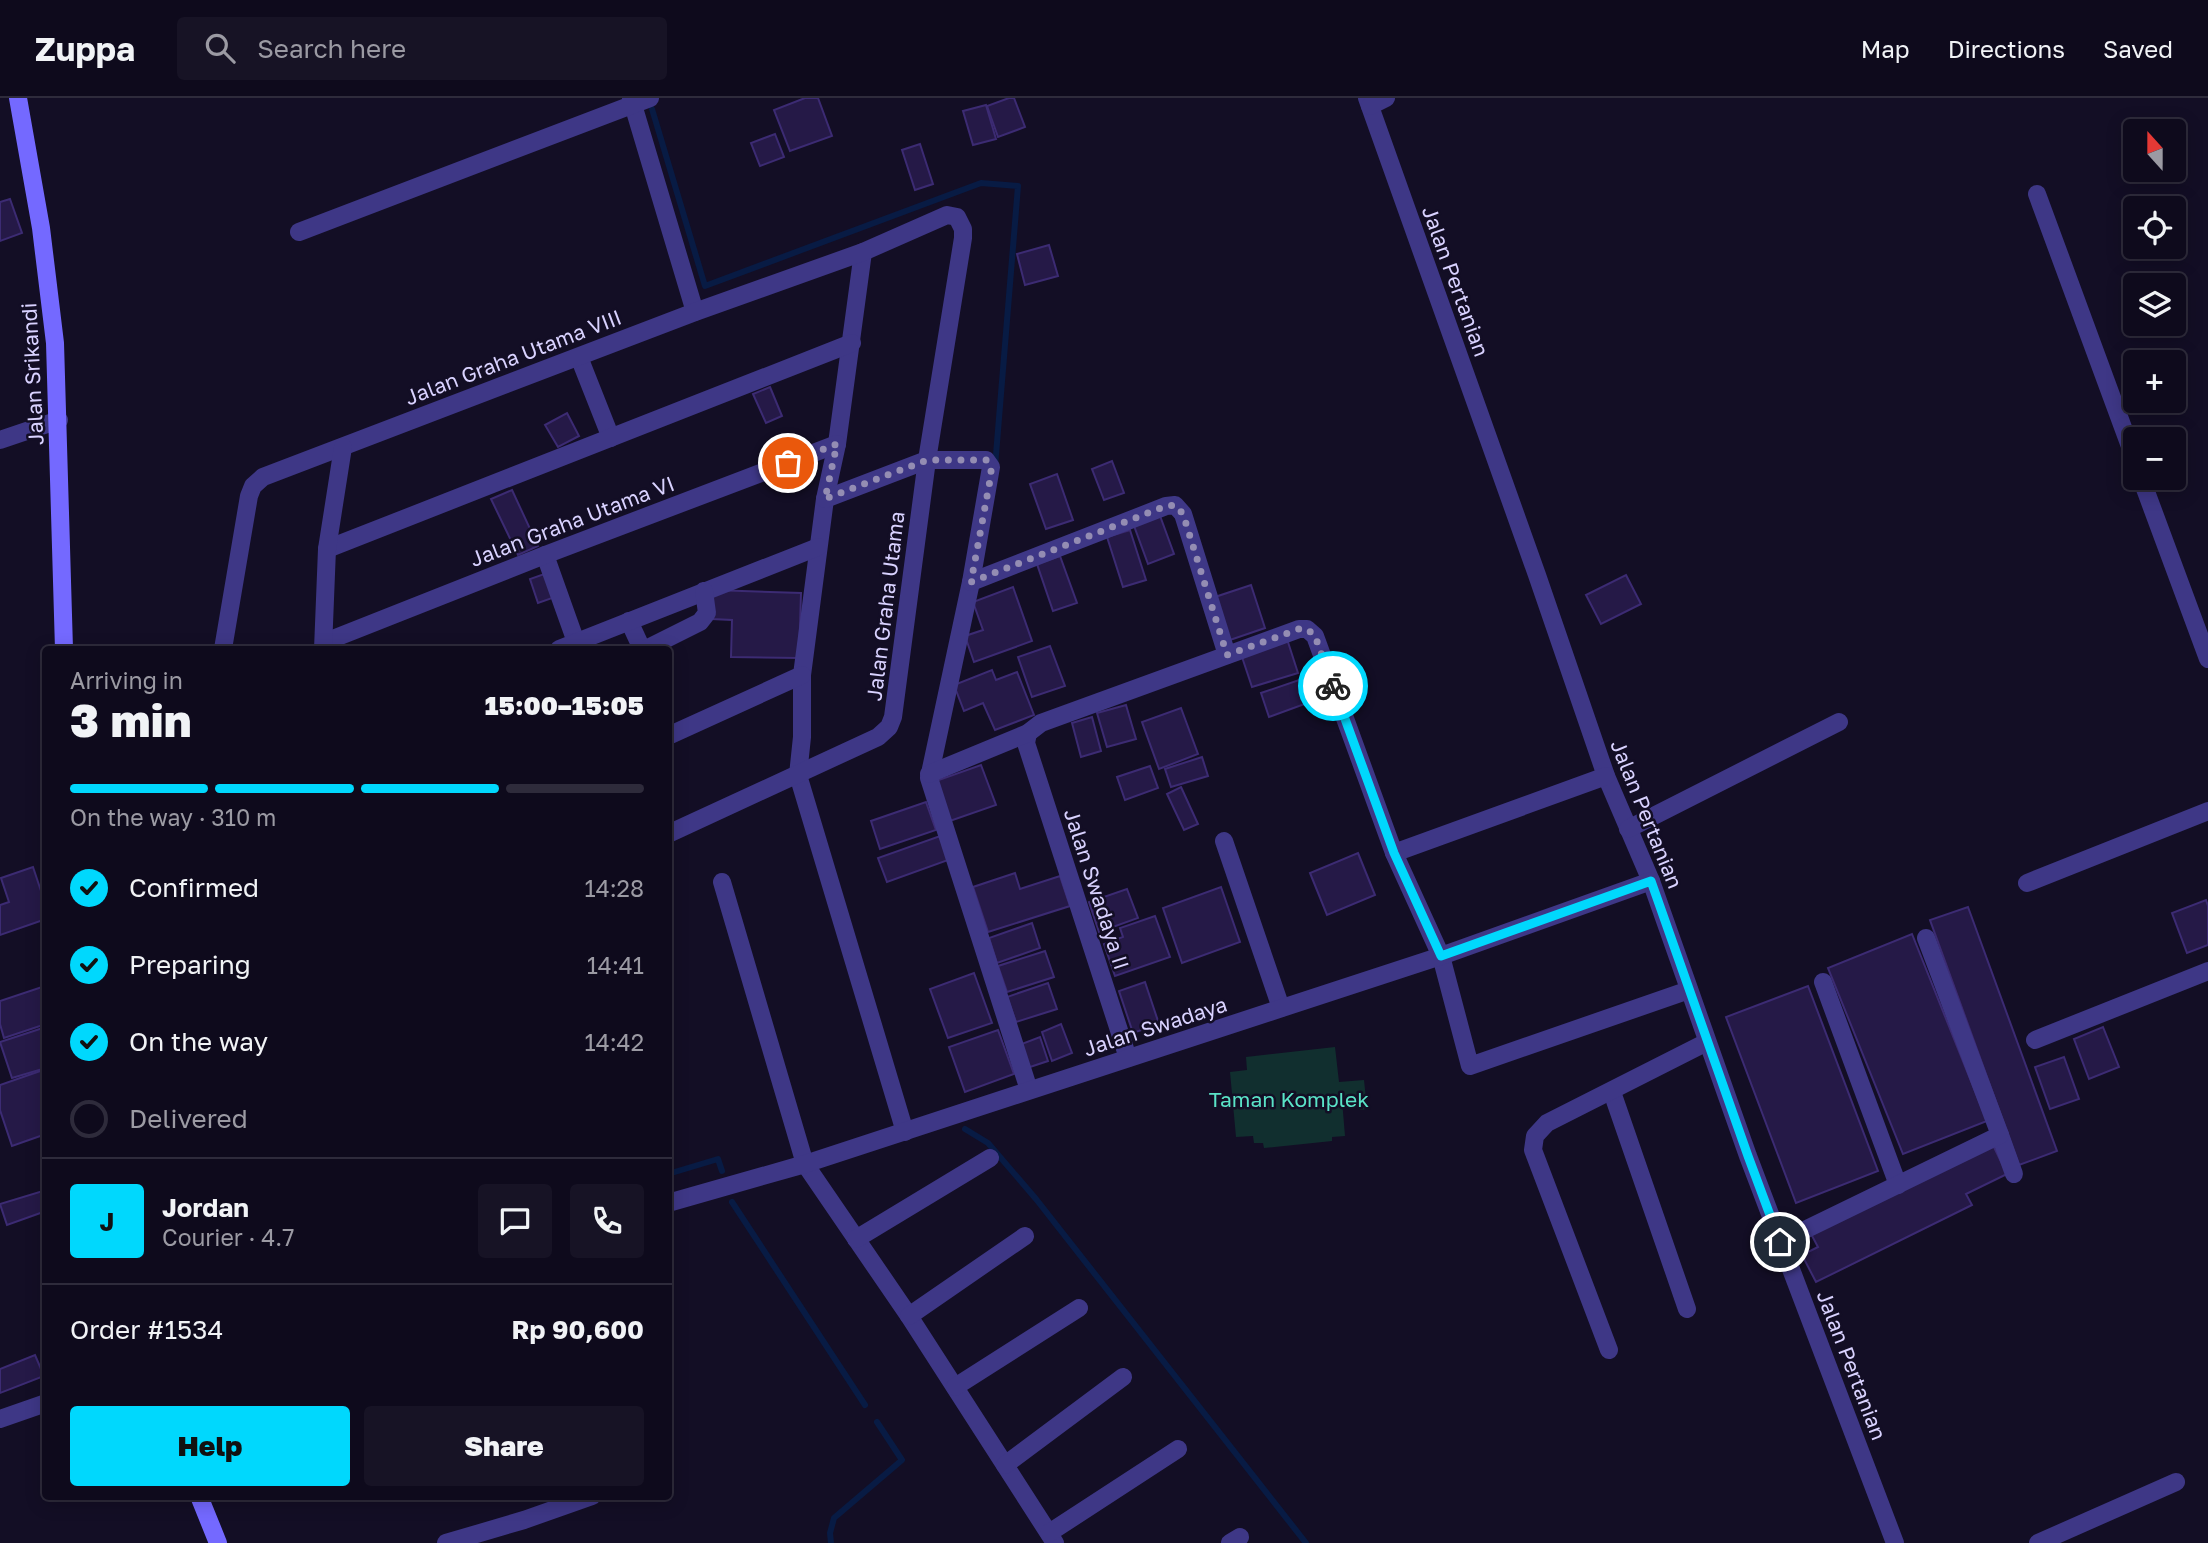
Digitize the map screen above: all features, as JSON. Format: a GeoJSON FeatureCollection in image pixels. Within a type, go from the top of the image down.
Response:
{"type":"FeatureCollection","features":[{"type":"Feature","properties":{"kind":"main road","name":"Jalan Srikandi"},"geometry":{"type":"LineString","coordinates":[[18,98],[50,292],[59,420],[64,646]]}},
{"type":"Feature","properties":{"kind":"main road"},"geometry":{"type":"LineString","coordinates":[[201,1500],[218,1543]]}},
{"type":"Feature","properties":{"kind":"street"},"geometry":{"type":"LineString","coordinates":[[299,232],[638,100],[695,312]]}},
{"type":"Feature","properties":{"kind":"street","name":"Jalan Pertanian"},"geometry":{"type":"LineString","coordinates":[[1374,101],[1606,776],[1651,881],[1780,1242],[1895,1543]]}},
{"type":"Feature","properties":{"kind":"street"},"geometry":{"type":"LineString","coordinates":[[2037,194],[2123,427]]}},
{"type":"Feature","properties":{"kind":"street","name":"Jalan Graha Utama VIII"},"geometry":{"type":"LineString","coordinates":[[224,646],[249,496],[253,486],[263,477],[695,312],[863,252],[947,215]]}},
{"type":"Feature","properties":{"kind":"street","name":"Jalan Graha Utama"},"geometry":{"type":"LineString","coordinates":[[672,832],[878,737],[889,727],[893,718],[927,460],[963,238],[961,222],[957,217],[947,215]]}},
{"type":"Feature","properties":{"kind":"street"},"geometry":{"type":"LineString","coordinates":[[863,252],[837,444],[818,547],[802,675],[802,737],[798,775],[905,1132]]}},
{"type":"Feature","properties":{"kind":"street"},"geometry":{"type":"LineString","coordinates":[[327,549],[852,343]]}},
{"type":"Feature","properties":{"kind":"street"},"geometry":{"type":"LineString","coordinates":[[579,357],[611,438]]}},
{"type":"Feature","properties":{"kind":"street"},"geometry":{"type":"LineString","coordinates":[[0,440],[59,420]]}},
{"type":"Feature","properties":{"kind":"street","name":"Jalan Graha Utama VI"},"geometry":{"type":"LineString","coordinates":[[324,646],[545,555],[837,444]]}},
{"type":"Feature","properties":{"kind":"street"},"geometry":{"type":"LineString","coordinates":[[324,646],[327,549],[343,447]]}},
{"type":"Feature","properties":{"kind":"street"},"geometry":{"type":"LineString","coordinates":[[825,499],[927,460],[979,459],[991,467],[971,582],[929,774],[1029,1090]]}},
{"type":"Feature","properties":{"kind":"street"},"geometry":{"type":"LineString","coordinates":[[2145,490],[2208,659]]}},
{"type":"Feature","properties":{"kind":"street"},"geometry":{"type":"LineString","coordinates":[[971,582],[1166,506],[1175,505],[1183,514],[1227,655]]}},
{"type":"Feature","properties":{"kind":"street"},"geometry":{"type":"LineString","coordinates":[[566,646],[818,547]]}},
{"type":"Feature","properties":{"kind":"street"},"geometry":{"type":"LineString","coordinates":[[545,555],[576,642]]}},
{"type":"Feature","properties":{"kind":"street"},"geometry":{"type":"LineString","coordinates":[[650,646],[700,622],[707,612],[704,591]]}},
{"type":"Feature","properties":{"kind":"street"},"geometry":{"type":"LineString","coordinates":[[629,621],[642,646]]}},
{"type":"Feature","properties":{"kind":"street"},"geometry":{"type":"LineString","coordinates":[[929,774],[1028,733],[1041,723],[1299,629],[1312,631],[1394,853],[1441,956],[1469,1066],[1689,990]]}},
{"type":"Feature","properties":{"kind":"street"},"geometry":{"type":"LineString","coordinates":[[672,734],[802,675]]}},
{"type":"Feature","properties":{"kind":"street"},"geometry":{"type":"LineString","coordinates":[[1628,829],[1839,722]]}},
{"type":"Feature","properties":{"kind":"street","name":"Jalan Swadaya II"},"geometry":{"type":"LineString","coordinates":[[1028,733],[1026,743],[1128,1058]]}},
{"type":"Feature","properties":{"kind":"street"},"geometry":{"type":"LineString","coordinates":[[1394,853],[1606,776]]}},
{"type":"Feature","properties":{"kind":"street"},"geometry":{"type":"LineString","coordinates":[[2027,883],[2208,811]]}},
{"type":"Feature","properties":{"kind":"street"},"geometry":{"type":"LineString","coordinates":[[1224,841],[1282,1008]]}},
{"type":"Feature","properties":{"kind":"street","name":"Jalan Swadaya"},"geometry":{"type":"LineString","coordinates":[[672,1202],[905,1132],[1441,956],[1651,881]]}},
{"type":"Feature","properties":{"kind":"street"},"geometry":{"type":"LineString","coordinates":[[722,882],[805,1164],[909,1316],[1052,1538],[1178,1450]]}},
{"type":"Feature","properties":{"kind":"street"},"geometry":{"type":"LineString","coordinates":[[1926,938],[2014,1174]]}},
{"type":"Feature","properties":{"kind":"street"},"geometry":{"type":"LineString","coordinates":[[2035,1040],[2208,971]]}},
{"type":"Feature","properties":{"kind":"street"},"geometry":{"type":"LineString","coordinates":[[1823,982],[1898,1185]]}},
{"type":"Feature","properties":{"kind":"street"},"geometry":{"type":"LineString","coordinates":[[1609,1350],[1533,1146],[1535,1136],[1547,1123],[1707,1042]]}},
{"type":"Feature","properties":{"kind":"street"},"geometry":{"type":"LineString","coordinates":[[1612,1092],[1688,1309]]}},
{"type":"Feature","properties":{"kind":"street"},"geometry":{"type":"LineString","coordinates":[[1780,1242],[2000,1135]]}},
{"type":"Feature","properties":{"kind":"street"},"geometry":{"type":"LineString","coordinates":[[856,1239],[990,1158]]}},
{"type":"Feature","properties":{"kind":"street"},"geometry":{"type":"LineString","coordinates":[[909,1316],[1025,1236]]}},
{"type":"Feature","properties":{"kind":"street"},"geometry":{"type":"LineString","coordinates":[[955,1387],[1079,1308]]}},
{"type":"Feature","properties":{"kind":"street"},"geometry":{"type":"LineString","coordinates":[[1005,1465],[1123,1377]]}},
{"type":"Feature","properties":{"kind":"street"},"geometry":{"type":"LineString","coordinates":[[0,1419],[42,1404]]}},
{"type":"Feature","properties":{"kind":"street"},"geometry":{"type":"LineString","coordinates":[[2038,1543],[2176,1482]]}},
{"type":"Feature","properties":{"kind":"street"},"geometry":{"type":"LineString","coordinates":[[446,1543],[581,1500]]}},
{"type":"Feature","properties":{"kind":"green space","name":"Taman Komplek"},"geometry":{"type":"Polygon","coordinates":[[[1335,1047],[1339,1082],[1364,1080],[1367,1109],[1360,1110],[1358,1097],[1342,1100],[1345,1136],[1332,1137],[1332,1141],[1264,1148],[1263,1143],[1254,1143],[1253,1136],[1236,1137],[1230,1072],[1247,1070],[1246,1057],[1335,1047]]]}},
{"type":"Feature","properties":{"kind":"building"},"geometry":{"type":"Polygon","coordinates":[[[805,98],[818,98],[832,136],[790,151],[774,110],[805,98]]]}},
{"type":"Feature","properties":{"kind":"building"},"geometry":{"type":"Polygon","coordinates":[[[1014,98],[1025,127],[998,137],[987,106],[1014,98]]]}},
{"type":"Feature","properties":{"kind":"building"},"geometry":{"type":"Polygon","coordinates":[[[986,105],[996,139],[973,145],[963,111],[986,105]]]}},
{"type":"Feature","properties":{"kind":"building"},"geometry":{"type":"Polygon","coordinates":[[[775,134],[784,157],[760,166],[751,143],[775,134]]]}},
{"type":"Feature","properties":{"kind":"building"},"geometry":{"type":"Polygon","coordinates":[[[920,144],[933,184],[915,190],[902,150],[920,144]]]}},
{"type":"Feature","properties":{"kind":"building"},"geometry":{"type":"Polygon","coordinates":[[[10,199],[22,233],[0,241],[0,202],[10,199]]]}},
{"type":"Feature","properties":{"kind":"building"},"geometry":{"type":"Polygon","coordinates":[[[1049,245],[1058,276],[1025,285],[1017,254],[1049,245]]]}},
{"type":"Feature","properties":{"kind":"building"},"geometry":{"type":"Polygon","coordinates":[[[770,387],[782,416],[766,423],[753,394],[770,387]]]}},
{"type":"Feature","properties":{"kind":"building"},"geometry":{"type":"Polygon","coordinates":[[[567,413],[579,436],[558,447],[545,425],[567,413]]]}},
{"type":"Feature","properties":{"kind":"building"},"geometry":{"type":"Polygon","coordinates":[[[1112,461],[1124,493],[1104,500],[1092,469],[1112,461]]]}},
{"type":"Feature","properties":{"kind":"building"},"geometry":{"type":"Polygon","coordinates":[[[1057,474],[1073,520],[1046,529],[1030,484],[1057,474]]]}},
{"type":"Feature","properties":{"kind":"building"},"geometry":{"type":"Polygon","coordinates":[[[512,490],[538,546],[518,555],[491,499],[512,490]]]}},
{"type":"Feature","properties":{"kind":"building"},"geometry":{"type":"Polygon","coordinates":[[[1159,513],[1174,554],[1148,564],[1133,523],[1159,513]]]}},
{"type":"Feature","properties":{"kind":"building"},"geometry":{"type":"Polygon","coordinates":[[[1130,530],[1146,580],[1123,587],[1107,537],[1130,530]]]}},
{"type":"Feature","properties":{"kind":"building"},"geometry":{"type":"Polygon","coordinates":[[[1060,556],[1077,603],[1053,611],[1037,564],[1060,556]]]}},
{"type":"Feature","properties":{"kind":"building"},"geometry":{"type":"Polygon","coordinates":[[[550,572],[558,596],[538,603],[530,579],[550,572]]]}},
{"type":"Feature","properties":{"kind":"building"},"geometry":{"type":"Polygon","coordinates":[[[1626,575],[1641,604],[1601,624],[1586,595],[1626,575]]]}},
{"type":"Feature","properties":{"kind":"building"},"geometry":{"type":"Polygon","coordinates":[[[1251,585],[1265,628],[1230,640],[1215,597],[1251,585]]]}},
{"type":"Feature","properties":{"kind":"building"},"geometry":{"type":"Polygon","coordinates":[[[1013,587],[1032,641],[974,662],[965,636],[983,630],[973,602],[1013,587]]]}},
{"type":"Feature","properties":{"kind":"building"},"geometry":{"type":"Polygon","coordinates":[[[713,590],[801,593],[799,658],[731,657],[732,620],[712,619],[713,590]]]}},
{"type":"Feature","properties":{"kind":"building"},"geometry":{"type":"Polygon","coordinates":[[[1287,639],[1298,673],[1252,687],[1241,654],[1287,639]]]}},
{"type":"Feature","properties":{"kind":"building"},"geometry":{"type":"Polygon","coordinates":[[[1050,646],[1065,686],[1032,697],[1018,657],[1050,646]]]}},
{"type":"Feature","properties":{"kind":"building"},"geometry":{"type":"Polygon","coordinates":[[[992,670],[996,680],[1017,672],[1034,715],[995,730],[983,703],[964,711],[954,685],[992,670]]]}},
{"type":"Feature","properties":{"kind":"building"},"geometry":{"type":"Polygon","coordinates":[[[1305,678],[1313,701],[1269,717],[1261,693],[1305,678]]]}},
{"type":"Feature","properties":{"kind":"building"},"geometry":{"type":"Polygon","coordinates":[[[1126,705],[1136,739],[1107,747],[1097,713],[1126,705]]]}},
{"type":"Feature","properties":{"kind":"building"},"geometry":{"type":"Polygon","coordinates":[[[1181,708],[1198,754],[1159,769],[1142,722],[1181,708]]]}},
{"type":"Feature","properties":{"kind":"building"},"geometry":{"type":"Polygon","coordinates":[[[1092,717],[1101,751],[1081,757],[1072,723],[1092,717]]]}},
{"type":"Feature","properties":{"kind":"building"},"geometry":{"type":"Polygon","coordinates":[[[1202,757],[1208,776],[1171,787],[1165,769],[1202,757]]]}},
{"type":"Feature","properties":{"kind":"building"},"geometry":{"type":"Polygon","coordinates":[[[981,765],[996,805],[947,822],[933,782],[981,765]]]}},
{"type":"Feature","properties":{"kind":"building"},"geometry":{"type":"Polygon","coordinates":[[[1150,766],[1158,788],[1125,800],[1117,777],[1150,766]]]}},
{"type":"Feature","properties":{"kind":"building"},"geometry":{"type":"Polygon","coordinates":[[[1181,787],[1198,824],[1184,830],[1167,794],[1181,787]]]}},
{"type":"Feature","properties":{"kind":"building"},"geometry":{"type":"Polygon","coordinates":[[[926,802],[936,830],[880,849],[871,821],[926,802]]]}},
{"type":"Feature","properties":{"kind":"building"},"geometry":{"type":"Polygon","coordinates":[[[943,835],[951,859],[887,882],[878,858],[943,835]]]}},
{"type":"Feature","properties":{"kind":"building"},"geometry":{"type":"Polygon","coordinates":[[[1358,853],[1375,895],[1327,915],[1310,873],[1358,853]]]}},
{"type":"Feature","properties":{"kind":"building"},"geometry":{"type":"Polygon","coordinates":[[[33,867],[42,894],[42,920],[0,935],[0,905],[9,902],[1,878],[33,867]]]}},
{"type":"Feature","properties":{"kind":"building"},"geometry":{"type":"Polygon","coordinates":[[[1015,873],[1020,889],[1060,876],[1070,906],[988,932],[973,887],[1015,873]]]}},
{"type":"Feature","properties":{"kind":"building"},"geometry":{"type":"Polygon","coordinates":[[[1221,887],[1240,942],[1182,963],[1163,908],[1221,887]]]}},
{"type":"Feature","properties":{"kind":"building"},"geometry":{"type":"Polygon","coordinates":[[[1127,889],[1138,918],[1099,932],[1089,902],[1127,889]]]}},
{"type":"Feature","properties":{"kind":"building"},"geometry":{"type":"Polygon","coordinates":[[[2206,900],[2208,945],[2187,953],[2172,913],[2206,900]]]}},
{"type":"Feature","properties":{"kind":"building"},"geometry":{"type":"Polygon","coordinates":[[[1968,907],[2057,1151],[2019,1165],[1930,920],[1968,907]]]}},
{"type":"Feature","properties":{"kind":"building"},"geometry":{"type":"Polygon","coordinates":[[[1155,916],[1170,957],[1115,976],[1104,944],[1123,937],[1120,928],[1155,916]]]}},
{"type":"Feature","properties":{"kind":"building"},"geometry":{"type":"Polygon","coordinates":[[[1032,923],[1040,948],[997,963],[989,938],[1032,923]]]}},
{"type":"Feature","properties":{"kind":"building"},"geometry":{"type":"Polygon","coordinates":[[[1912,934],[1987,1121],[1903,1154],[1828,968],[1912,934]]]}},
{"type":"Feature","properties":{"kind":"building"},"geometry":{"type":"Polygon","coordinates":[[[1045,951],[1054,977],[1007,992],[998,966],[1045,951]]]}},
{"type":"Feature","properties":{"kind":"building"},"geometry":{"type":"Polygon","coordinates":[[[974,973],[992,1023],[948,1038],[930,989],[974,973]]]}},
{"type":"Feature","properties":{"kind":"building"},"geometry":{"type":"Polygon","coordinates":[[[1145,982],[1159,1024],[1133,1033],[1119,991],[1145,982]]]}},
{"type":"Feature","properties":{"kind":"building"},"geometry":{"type":"Polygon","coordinates":[[[1048,983],[1057,1009],[1016,1022],[1007,997],[1048,983]]]}},
{"type":"Feature","properties":{"kind":"building"},"geometry":{"type":"Polygon","coordinates":[[[1808,986],[1878,1171],[1796,1203],[1726,1017],[1808,986]]]}},
{"type":"Feature","properties":{"kind":"building"},"geometry":{"type":"Polygon","coordinates":[[[42,987],[42,1025],[4,1038],[0,1024],[0,1001],[42,987]]]}},
{"type":"Feature","properties":{"kind":"building"},"geometry":{"type":"Polygon","coordinates":[[[1061,1024],[1072,1053],[1052,1061],[1042,1032],[1061,1024]]]}},
{"type":"Feature","properties":{"kind":"building"},"geometry":{"type":"Polygon","coordinates":[[[2103,1027],[2119,1067],[2089,1079],[2074,1039],[2103,1027]]]}},
{"type":"Feature","properties":{"kind":"building"},"geometry":{"type":"Polygon","coordinates":[[[42,1028],[42,1069],[12,1078],[0,1042],[42,1028]]]}},
{"type":"Feature","properties":{"kind":"building"},"geometry":{"type":"Polygon","coordinates":[[[998,1030],[1014,1074],[965,1092],[949,1047],[998,1030]]]}},
{"type":"Feature","properties":{"kind":"building"},"geometry":{"type":"Polygon","coordinates":[[[1040,1037],[1048,1061],[1027,1068],[1019,1045],[1040,1037]]]}},
{"type":"Feature","properties":{"kind":"building"},"geometry":{"type":"Polygon","coordinates":[[[2064,1057],[2079,1099],[2050,1109],[2035,1067],[2064,1057]]]}},
{"type":"Feature","properties":{"kind":"building"},"geometry":{"type":"Polygon","coordinates":[[[42,1070],[42,1135],[12,1146],[0,1110],[0,1085],[42,1070]]]}},
{"type":"Feature","properties":{"kind":"building"},"geometry":{"type":"Polygon","coordinates":[[[1993,1145],[2007,1174],[1966,1194],[1972,1205],[1816,1282],[1802,1255],[1818,1247],[1811,1234],[1993,1145]]]}},
{"type":"Feature","properties":{"kind":"building"},"geometry":{"type":"Polygon","coordinates":[[[42,1191],[42,1212],[7,1225],[0,1204],[42,1191]]]}},
{"type":"Feature","properties":{"kind":"building"},"geometry":{"type":"Polygon","coordinates":[[[35,1355],[42,1377],[0,1393],[0,1369],[35,1355]]]}},
{"type":"Feature","properties":{"kind":"waterway"},"geometry":{"type":"LineString","coordinates":[[652,109],[705,286],[981,183],[1018,186],[995,467]]}},
{"type":"Feature","properties":{"kind":"waterway"},"geometry":{"type":"LineString","coordinates":[[965,1129],[988,1143],[1036,1199],[1306,1543]]}},
{"type":"Feature","properties":{"kind":"waterway"},"geometry":{"type":"LineString","coordinates":[[672,1173],[718,1159],[722,1171]]}},
{"type":"Feature","properties":{"kind":"waterway"},"geometry":{"type":"LineString","coordinates":[[732,1202],[865,1405]]}},
{"type":"Feature","properties":{"kind":"waterway"},"geometry":{"type":"LineString","coordinates":[[831,1543],[830,1533],[834,1518],[902,1460],[877,1422]]}},
{"type":"Feature","properties":{"kind":"way so far"},"geometry":{"type":"LineString","coordinates":[[788,463],[837,444],[825,499],[927,460],[986,460],[991,467],[991,475],[971,582],[1166,506],[1175,505],[1183,514],[1227,655],[1299,629],[1307,629],[1315,636],[1333,686]]}},
{"type":"Feature","properties":{"kind":"route"},"geometry":{"type":"LineString","coordinates":[[1333,686],[1394,853],[1441,956],[1651,881],[1780,1242]]}}]}
